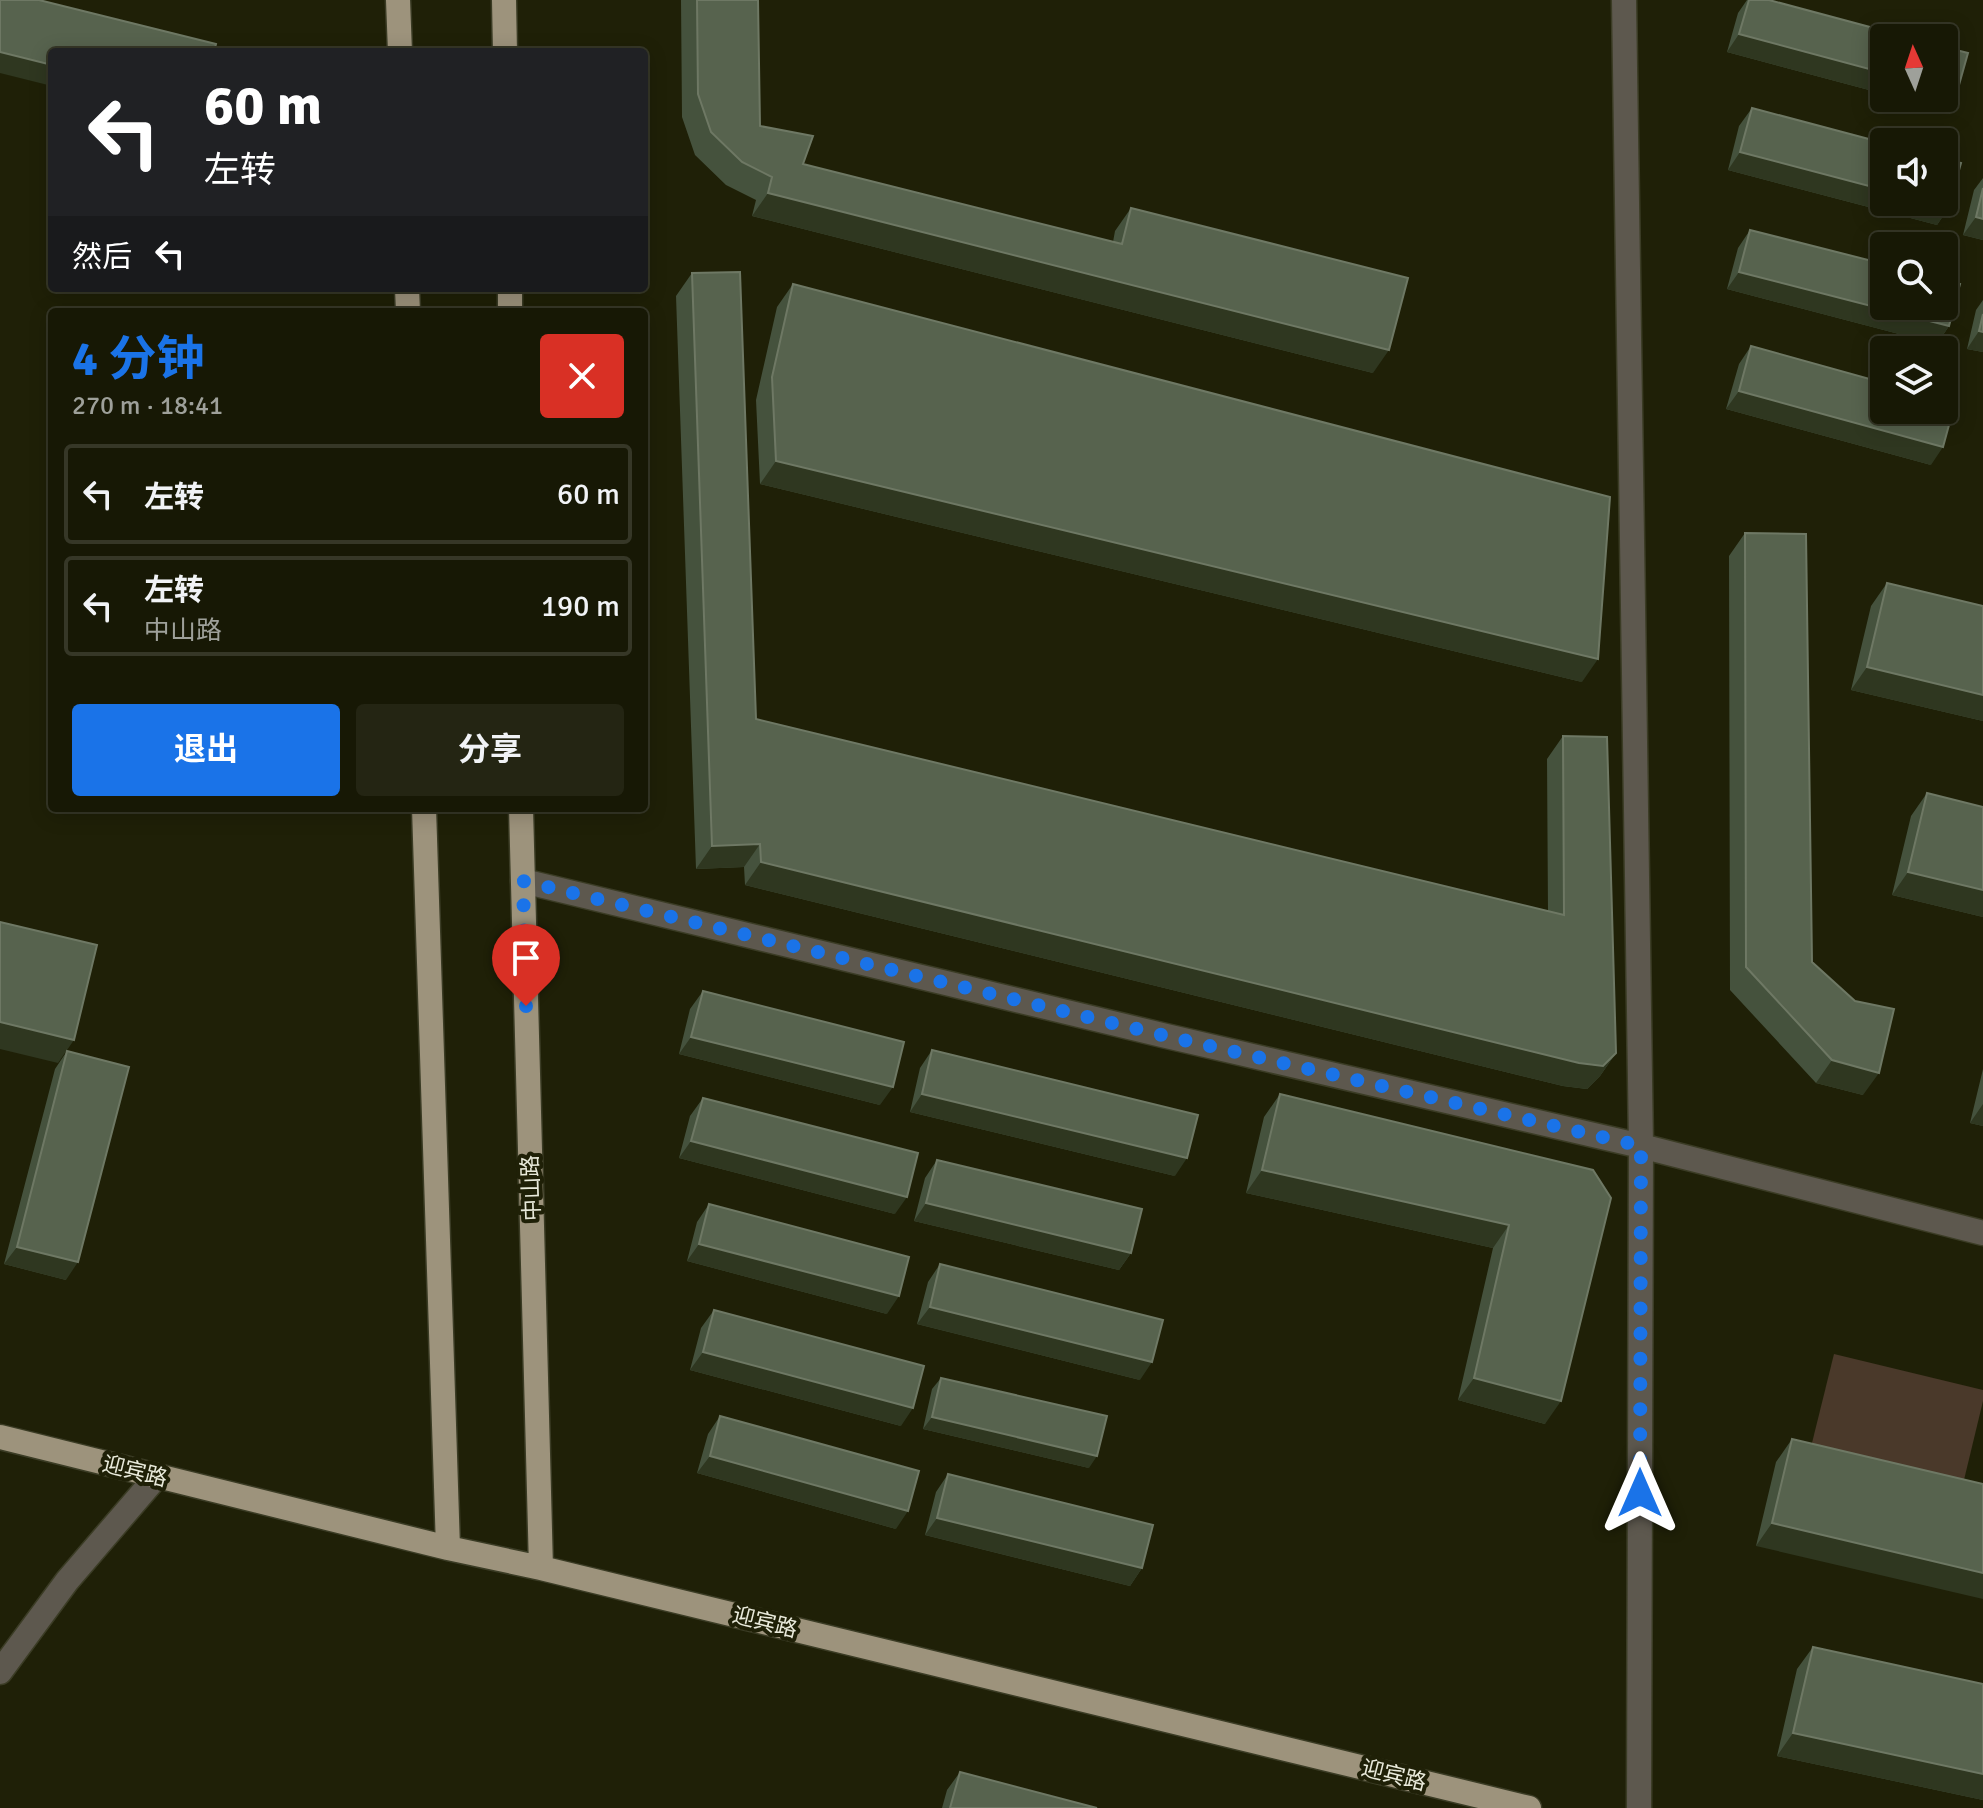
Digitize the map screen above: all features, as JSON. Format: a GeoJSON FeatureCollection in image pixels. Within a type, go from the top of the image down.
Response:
{"type":"FeatureCollection","features":[{"type":"Feature","properties":{"kind":"main road"},"geometry":{"type":"LineString","coordinates":[[398,0],[400,48]]}},
{"type":"Feature","properties":{"kind":"main road"},"geometry":{"type":"LineString","coordinates":[[504,0],[505,48]]}},
{"type":"Feature","properties":{"kind":"main road"},"geometry":{"type":"LineString","coordinates":[[424,812],[448,1548]]}},
{"type":"Feature","properties":{"kind":"main road","name":"中山路"},"geometry":{"type":"LineString","coordinates":[[521,812],[541,1568]]}},
{"type":"Feature","properties":{"kind":"main road","name":"迎宾路"},"geometry":{"type":"LineString","coordinates":[[0,1437],[1529,1808]]}},
{"type":"Feature","properties":{"kind":"street"},"geometry":{"type":"LineString","coordinates":[[1624,0],[1641,1146],[1639,1808]]}},
{"type":"Feature","properties":{"kind":"street"},"geometry":{"type":"LineString","coordinates":[[523,881],[1641,1146],[1983,1233]]}},
{"type":"Feature","properties":{"kind":"street"},"geometry":{"type":"LineString","coordinates":[[0,1672],[67,1581],[157,1476]]}},
{"type":"Feature","properties":{"kind":"shaded area"},"geometry":{"type":"Polygon","coordinates":[[[1834,1354],[1983,1390],[1963,1484],[1811,1447],[1834,1354]]]}},
{"type":"Feature","properties":{"kind":"building"},"geometry":{"type":"Polygon","coordinates":[[[0,0],[39,0],[216,44],[215,48],[48,48],[48,64],[0,52],[0,0]]]}},
{"type":"Feature","properties":{"kind":"building"},"geometry":{"type":"Polygon","coordinates":[[[697,0],[758,0],[760,126],[813,136],[803,164],[1122,244],[1131,208],[1408,278],[1389,350],[768,193],[772,177],[742,162],[711,132],[698,94],[697,0]]]}},
{"type":"Feature","properties":{"kind":"building"},"geometry":{"type":"Polygon","coordinates":[[[1749,0],[1769,0],[1870,27],[1870,69],[1739,34],[1749,0]]]}},
{"type":"Feature","properties":{"kind":"building"},"geometry":{"type":"Polygon","coordinates":[[[1958,50],[1968,53],[1958,88],[1958,50]]]}},
{"type":"Feature","properties":{"kind":"building"},"geometry":{"type":"Polygon","coordinates":[[[1752,108],[1870,139],[1870,186],[1740,152],[1752,108]]]}},
{"type":"Feature","properties":{"kind":"building"},"geometry":{"type":"Polygon","coordinates":[[[1983,188],[1983,219],[1976,217],[1983,188]]]}},
{"type":"Feature","properties":{"kind":"building"},"geometry":{"type":"Polygon","coordinates":[[[1750,230],[1870,260],[1870,306],[1739,272],[1750,230]]]}},
{"type":"Feature","properties":{"kind":"building"},"geometry":{"type":"Polygon","coordinates":[[[740,272],[756,719],[1564,915],[1563,736],[1607,737],[1616,1053],[1603,1066],[1579,1063],[761,862],[760,844],[712,846],[692,273],[740,272]]]}},
{"type":"Feature","properties":{"kind":"building"},"geometry":{"type":"Polygon","coordinates":[[[793,284],[1610,497],[1598,659],[776,461],[772,377],[793,284]]]}},
{"type":"Feature","properties":{"kind":"building"},"geometry":{"type":"Polygon","coordinates":[[[1926,320],[1951,320],[1949,326],[1926,320]]]}},
{"type":"Feature","properties":{"kind":"building"},"geometry":{"type":"Polygon","coordinates":[[[1751,346],[1870,379],[1870,424],[1949,424],[1943,447],[1739,391],[1751,346]]]}},
{"type":"Feature","properties":{"kind":"building"},"geometry":{"type":"Polygon","coordinates":[[[1745,533],[1806,534],[1812,962],[1855,1001],[1894,1009],[1879,1073],[1832,1060],[1746,967],[1745,533]]]}},
{"type":"Feature","properties":{"kind":"building"},"geometry":{"type":"Polygon","coordinates":[[[1887,583],[1983,606],[1983,695],[1867,667],[1887,583]]]}},
{"type":"Feature","properties":{"kind":"building"},"geometry":{"type":"Polygon","coordinates":[[[1927,793],[1983,807],[1983,890],[1908,872],[1927,793]]]}},
{"type":"Feature","properties":{"kind":"building"},"geometry":{"type":"Polygon","coordinates":[[[0,922],[97,945],[74,1040],[0,1022],[0,922]]]}},
{"type":"Feature","properties":{"kind":"building"},"geometry":{"type":"Polygon","coordinates":[[[703,991],[904,1042],[893,1087],[691,1037],[703,991]]]}},
{"type":"Feature","properties":{"kind":"building"},"geometry":{"type":"Polygon","coordinates":[[[932,1050],[1198,1115],[1187,1158],[922,1094],[932,1050]]]}},
{"type":"Feature","properties":{"kind":"building"},"geometry":{"type":"Polygon","coordinates":[[[67,1051],[129,1067],[78,1262],[17,1247],[67,1051]]]}},
{"type":"Feature","properties":{"kind":"building"},"geometry":{"type":"Polygon","coordinates":[[[1280,1094],[1593,1170],[1611,1198],[1561,1401],[1474,1378],[1509,1225],[1262,1170],[1280,1094]]]}},
{"type":"Feature","properties":{"kind":"building"},"geometry":{"type":"Polygon","coordinates":[[[703,1098],[918,1153],[907,1197],[691,1141],[703,1098]]]}},
{"type":"Feature","properties":{"kind":"building"},"geometry":{"type":"Polygon","coordinates":[[[937,1160],[1142,1209],[1131,1253],[926,1203],[937,1160]]]}},
{"type":"Feature","properties":{"kind":"building"},"geometry":{"type":"Polygon","coordinates":[[[709,1204],[909,1257],[899,1296],[699,1244],[709,1204]]]}},
{"type":"Feature","properties":{"kind":"building"},"geometry":{"type":"Polygon","coordinates":[[[940,1264],[1163,1320],[1152,1362],[930,1307],[940,1264]]]}},
{"type":"Feature","properties":{"kind":"building"},"geometry":{"type":"Polygon","coordinates":[[[714,1310],[924,1366],[913,1408],[703,1352],[714,1310]]]}},
{"type":"Feature","properties":{"kind":"building"},"geometry":{"type":"Polygon","coordinates":[[[941,1378],[1107,1416],[1097,1456],[932,1417],[941,1378]]]}},
{"type":"Feature","properties":{"kind":"building"},"geometry":{"type":"Polygon","coordinates":[[[720,1416],[919,1471],[908,1511],[710,1456],[720,1416]]]}},
{"type":"Feature","properties":{"kind":"building"},"geometry":{"type":"Polygon","coordinates":[[[1792,1439],[1983,1484],[1983,1573],[1772,1523],[1792,1439]]]}},
{"type":"Feature","properties":{"kind":"building"},"geometry":{"type":"Polygon","coordinates":[[[948,1474],[1153,1525],[1142,1568],[937,1518],[948,1474]]]}},
{"type":"Feature","properties":{"kind":"building"},"geometry":{"type":"Polygon","coordinates":[[[1813,1647],[1983,1684],[1983,1774],[1793,1733],[1813,1647]]]}},
{"type":"Feature","properties":{"kind":"building"},"geometry":{"type":"Polygon","coordinates":[[[960,1772],[1097,1808],[950,1808],[960,1772]]]}},
{"type":"Feature","properties":{"kind":"route"},"geometry":{"type":"LineString","coordinates":[[526,1006],[523,881],[1162,1035],[1641,1146],[1640,1493]]}}]}
